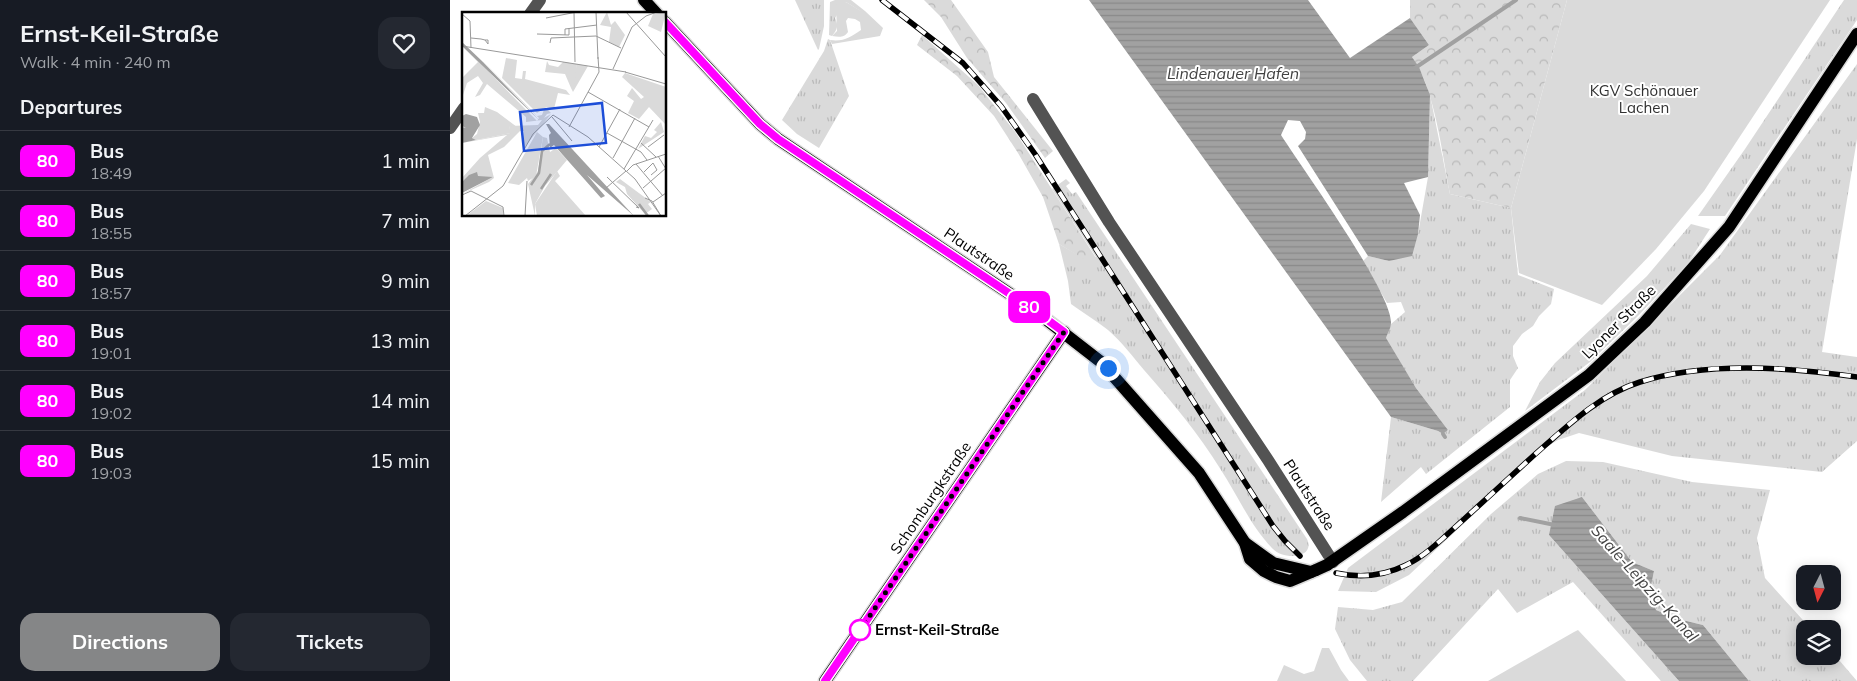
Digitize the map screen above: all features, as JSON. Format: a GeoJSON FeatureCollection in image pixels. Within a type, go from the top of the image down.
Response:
{"type":"FeatureCollection","features":[{"type":"Feature","properties":{"kind":"main road"},"geometry":{"type":"LineString","coordinates":[[644,0],[655,12]]}},
{"type":"Feature","properties":{"kind":"main road","name":"Plautstraße"},"geometry":{"type":"LineString","coordinates":[[666,23],[760,124],[778,139],[1034,310],[1101,362],[1199,473],[1245,543],[1250,559],[1264,571],[1290,581],[1322,567]]}},
{"type":"Feature","properties":{"kind":"main road","name":"Lyoner Straße"},"geometry":{"type":"LineString","coordinates":[[1322,567],[1403,512],[1589,375],[1646,322],[1729,227],[1857,34]]}},
{"type":"Feature","properties":{"kind":"main road","name":"Schomburgkstraße"},"geometry":{"type":"LineString","coordinates":[[825,681],[1064,332]]}},
{"type":"Feature","properties":{"kind":"street"},"geometry":{"type":"LineString","coordinates":[[531,12],[540,0]]}},
{"type":"Feature","properties":{"kind":"street","name":"Plautstraße"},"geometry":{"type":"LineString","coordinates":[[1033,99],[1109,222],[1268,460],[1322,567]]}},
{"type":"Feature","properties":{"kind":"street"},"geometry":{"type":"LineString","coordinates":[[450,128],[462,111]]}},
{"type":"Feature","properties":{"kind":"green space"},"geometry":{"type":"Polygon","coordinates":[[[795,0],[824,0],[824,26],[818,50],[795,0]]]}},
{"type":"Feature","properties":{"kind":"green space"},"geometry":{"type":"Polygon","coordinates":[[[835,0],[851,0],[865,11],[862,12],[846,2],[835,18],[837,28],[832,36],[829,35],[830,2],[835,0]]]}},
{"type":"Feature","properties":{"kind":"green space"},"geometry":{"type":"Polygon","coordinates":[[[924,0],[951,0],[988,52],[994,77],[1053,151],[1045,158],[1006,103],[967,58],[941,17],[924,0]]]}},
{"type":"Feature","properties":{"kind":"green space"},"geometry":{"type":"Polygon","coordinates":[[[1410,0],[1567,0],[1511,208],[1450,194],[1432,103],[1427,86],[1412,57],[1429,45],[1410,18],[1410,0]]]}},
{"type":"Feature","properties":{"kind":"green space","name":"KGV Schönauer Lachen"},"geometry":{"type":"Polygon","coordinates":[[[1567,0],[1830,0],[1704,191],[1656,249],[1602,305],[1519,273],[1511,208],[1567,0]]]}},
{"type":"Feature","properties":{"kind":"green space"},"geometry":{"type":"Polygon","coordinates":[[[1844,0],[1857,0],[1857,20],[1725,216],[1698,216],[1745,149],[1844,0]]]}},
{"type":"Feature","properties":{"kind":"green space"},"geometry":{"type":"Polygon","coordinates":[[[846,2],[861,11],[865,11],[883,28],[880,36],[832,44],[830,40],[843,40],[861,30],[860,22],[848,18],[846,21],[848,32],[841,37],[832,36],[837,31],[836,5],[846,2]]]}},
{"type":"Feature","properties":{"kind":"green space"},"geometry":{"type":"Polygon","coordinates":[[[922,35],[978,85],[1016,133],[1096,258],[1085,260],[1059,244],[1043,197],[994,116],[957,76],[917,45],[922,35]]]}},
{"type":"Feature","properties":{"kind":"green space"},"geometry":{"type":"Polygon","coordinates":[[[828,39],[830,40],[849,96],[819,148],[797,134],[782,120],[824,51],[828,39]]]}},
{"type":"Feature","properties":{"kind":"green space"},"geometry":{"type":"Polygon","coordinates":[[[1857,64],[1857,139],[1822,352],[1857,357],[1857,441],[1822,472],[1672,456],[1579,433],[1558,440],[1543,449],[1409,575],[1376,592],[1338,591],[1348,568],[1585,390],[1720,255],[1857,64]]]}},
{"type":"Feature","properties":{"kind":"green space"},"geometry":{"type":"Polygon","coordinates":[[[1430,95],[1450,194],[1511,208],[1518,275],[1554,289],[1551,304],[1513,346],[1513,356],[1518,368],[1510,380],[1510,407],[1426,474],[1421,467],[1381,502],[1391,417],[1443,434],[1448,430],[1416,388],[1385,338],[1391,324],[1405,312],[1401,302],[1387,303],[1363,261],[1368,256],[1389,261],[1418,234],[1428,177],[1430,95]]]}},
{"type":"Feature","properties":{"kind":"green space"},"geometry":{"type":"Polygon","coordinates":[[[1066,179],[1070,183],[1066,186],[1072,194],[1076,192],[1307,539],[1309,546],[1303,554],[1297,556],[1284,555],[1273,549],[1251,521],[1213,457],[1175,406],[1108,330],[1071,304],[1068,281],[1059,244],[1085,259],[1096,257],[1052,189],[1066,179]]]}},
{"type":"Feature","properties":{"kind":"green space"},"geometry":{"type":"Polygon","coordinates":[[[1691,224],[1710,229],[1688,263],[1638,316],[1590,362],[1525,411],[1540,382],[1555,363],[1647,276],[1691,224]]]}},
{"type":"Feature","properties":{"kind":"green space"},"geometry":{"type":"Polygon","coordinates":[[[1566,461],[1603,462],[1692,482],[1770,490],[1757,538],[1765,578],[1803,620],[1796,620],[1796,665],[1841,665],[1841,662],[1857,681],[1749,681],[1703,625],[1678,619],[1656,610],[1650,591],[1654,571],[1632,562],[1582,497],[1549,535],[1679,681],[1661,681],[1573,582],[1517,613],[1498,589],[1413,681],[1367,681],[1350,660],[1335,629],[1338,607],[1373,610],[1402,602],[1491,514],[1538,474],[1566,461]]]}},
{"type":"Feature","properties":{"kind":"green space"},"geometry":{"type":"Polygon","coordinates":[[[1578,630],[1626,681],[1488,681],[1574,632],[1578,630]]]}},
{"type":"Feature","properties":{"kind":"green space"},"geometry":{"type":"Polygon","coordinates":[[[1322,648],[1329,648],[1349,681],[1277,681],[1284,665],[1304,674],[1314,671],[1322,648]]]}},
{"type":"Feature","properties":{"kind":"water","name":"Lindenauer Hafen"},"geometry":{"type":"Polygon","coordinates":[[[1089,0],[1308,0],[1350,58],[1410,18],[1429,45],[1412,57],[1419,67],[1430,95],[1428,177],[1404,183],[1420,215],[1418,234],[1412,256],[1389,261],[1368,256],[1298,146],[1305,139],[1306,132],[1300,121],[1288,120],[1281,135],[1344,230],[1377,285],[1387,307],[1391,323],[1386,338],[1416,388],[1448,430],[1443,434],[1391,417],[1089,0]]]}},
{"type":"Feature","properties":{"kind":"water","name":"Saale-Leipzig-Kanal"},"geometry":{"type":"Polygon","coordinates":[[[1582,497],[1632,562],[1654,571],[1650,591],[1656,610],[1678,619],[1703,625],[1749,681],[1679,681],[1549,535],[1555,506],[1582,497]]]}},
{"type":"Feature","properties":{"kind":"waterway"},"geometry":{"type":"LineString","coordinates":[[1415,68],[1516,0]]}},
{"type":"Feature","properties":{"kind":"waterway"},"geometry":{"type":"LineString","coordinates":[[1520,518],[1555,525]]}},
{"type":"Feature","properties":{"kind":"railway"},"geometry":{"type":"LineString","coordinates":[[882,0],[963,63],[1001,106],[1035,154],[1273,526],[1300,556]]}},
{"type":"Feature","properties":{"kind":"railway"},"geometry":{"type":"LineString","coordinates":[[1336,573],[1363,576],[1381,574],[1398,569],[1414,561],[1435,545],[1569,424],[1610,395],[1640,382],[1666,375],[1693,371],[1748,368],[1831,373],[1857,377]]}},
{"type":"Feature","properties":{"kind":"bus line","name":"80"},"geometry":{"type":"LineString","coordinates":[[666,23],[760,124],[778,139],[1064,332],[825,681]]}},
{"type":"Feature","properties":{"kind":"place","name":"Ernst-Keil-Straße"},"geometry":{"type":"Point","coordinates":[860,630]}},
{"type":"Feature","properties":{"kind":"route"},"geometry":{"type":"LineString","coordinates":[[860,630],[1064,332],[1108,368]]}}]}
